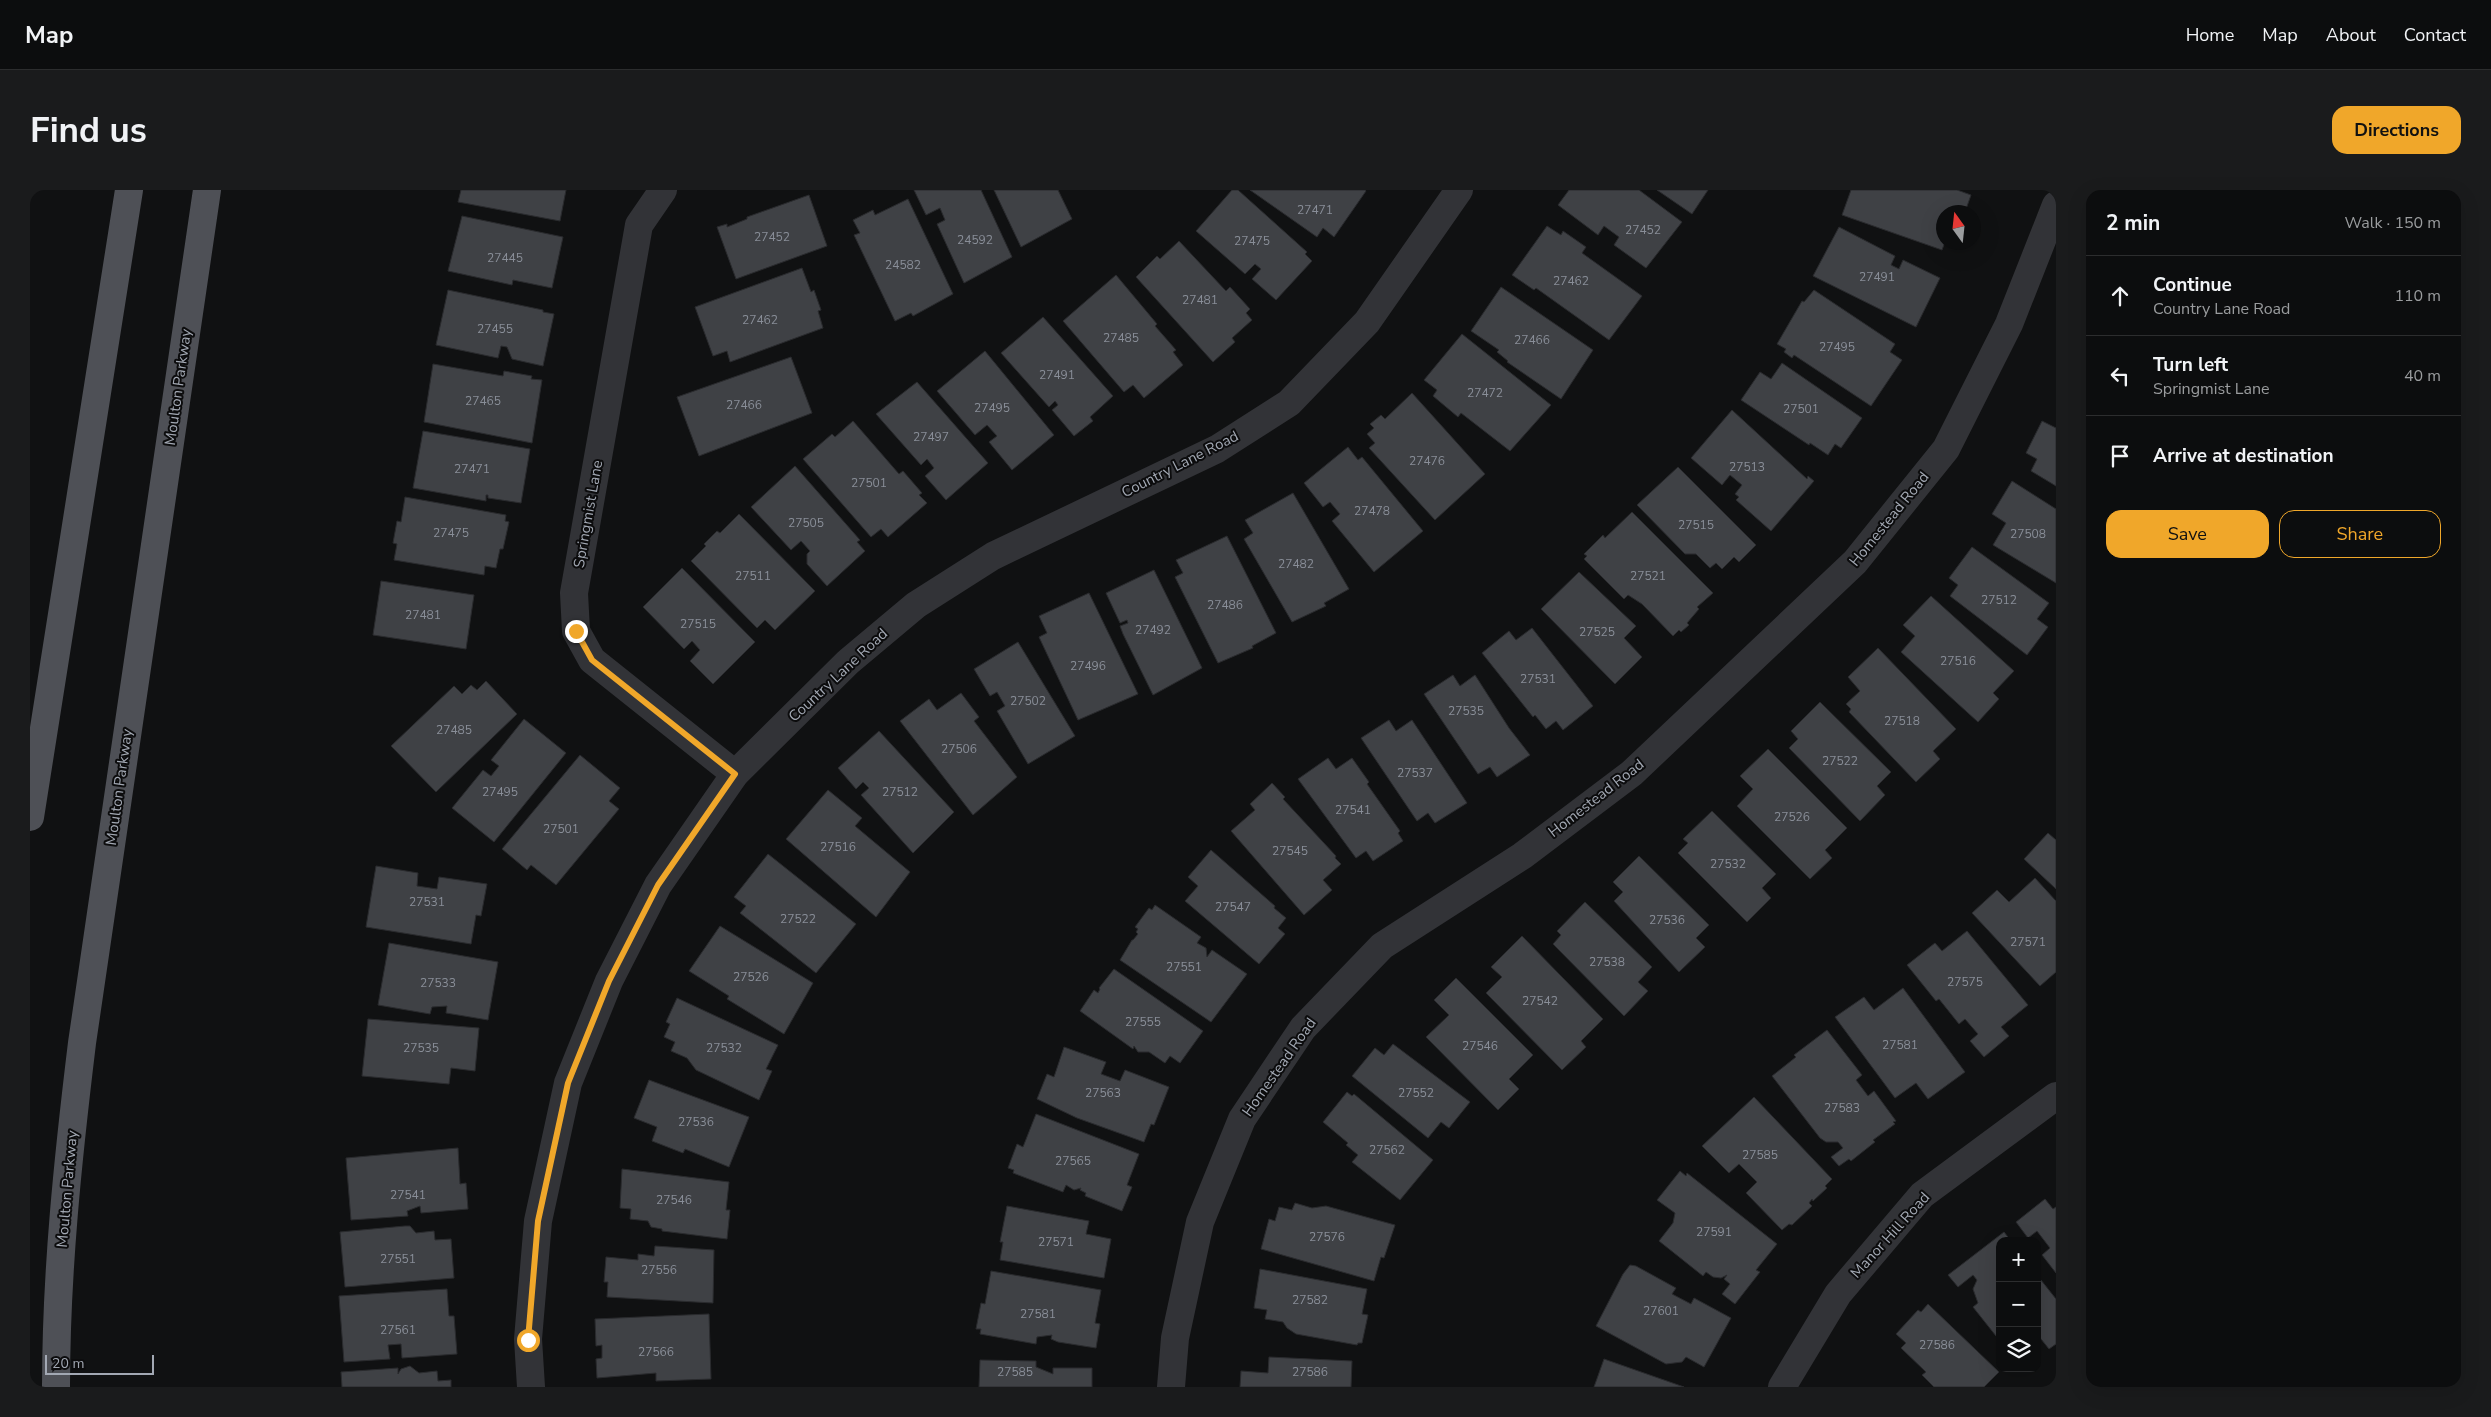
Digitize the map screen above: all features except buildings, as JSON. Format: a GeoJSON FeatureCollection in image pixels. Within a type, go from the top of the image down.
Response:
{"type":"FeatureCollection","features":[{"type":"Feature","properties":{"kind":"main road"},"geometry":{"type":"LineString","coordinates":[[30,817],[129,190]]}},
{"type":"Feature","properties":{"kind":"main road","name":"Moulton Parkway"},"geometry":{"type":"LineString","coordinates":[[56,1387],[56,1330],[67,1162],[82,1043],[207,190]]}},
{"type":"Feature","properties":{"kind":"street","name":"Country Lane Road"},"geometry":{"type":"LineString","coordinates":[[531,1387],[528,1340],[538,1221],[568,1083],[609,981],[658,885],[735,774],[848,662],[916,605],[993,556],[1217,449],[1289,403],[1366,322],[1459,190]]}},
{"type":"Feature","properties":{"kind":"street","name":"Springmist Lane"},"geometry":{"type":"LineString","coordinates":[[662,191],[639,225],[574,593],[576,631],[592,660],[735,774]]}},
{"type":"Feature","properties":{"kind":"street","name":"Homestead Road"},"geometry":{"type":"LineString","coordinates":[[1172,1387],[1175,1338],[1200,1222],[1242,1119],[1303,1028],[1382,946],[1522,856],[1632,773],[1855,562],[1946,449],[2010,324],[2056,206]]}},
{"type":"Feature","properties":{"kind":"street","name":"Manor Hill Road"},"geometry":{"type":"LineString","coordinates":[[1782,1387],[1838,1294],[1922,1195],[2056,1096]]}},
{"type":"Feature","properties":{"kind":"route"},"geometry":{"type":"LineString","coordinates":[[528,1340],[538,1221],[568,1083],[609,981],[658,885],[735,774],[592,660],[576,631]]}}]}
